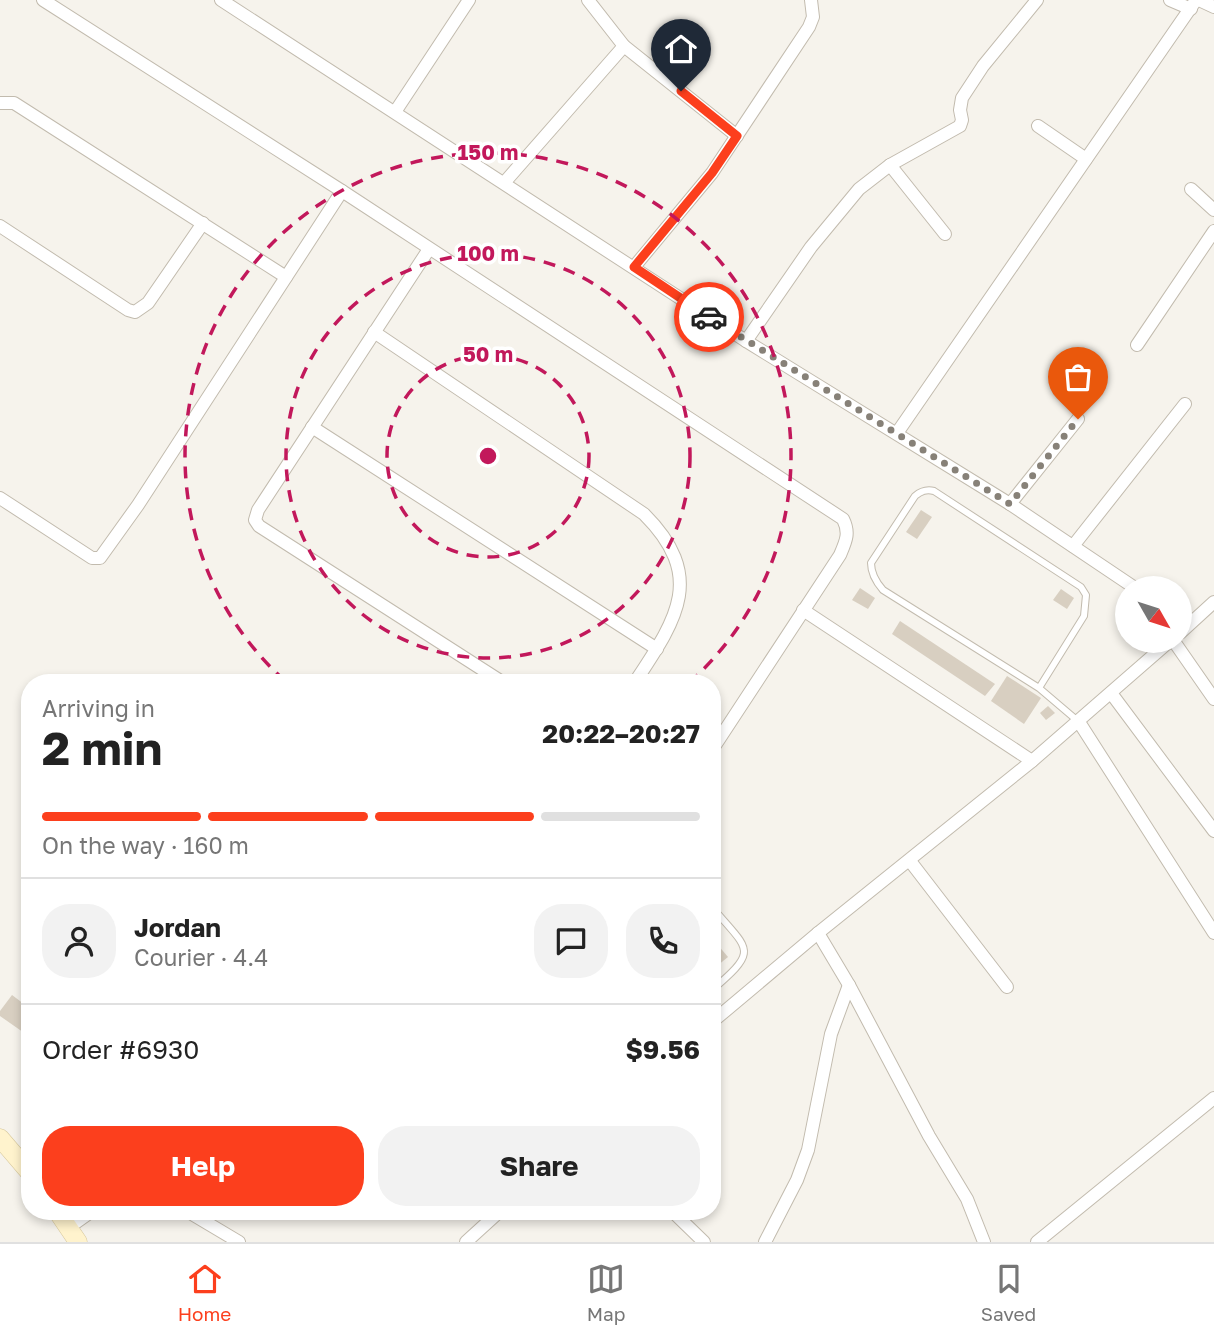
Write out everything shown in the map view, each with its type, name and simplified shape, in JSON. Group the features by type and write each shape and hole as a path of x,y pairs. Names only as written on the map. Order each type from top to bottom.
{"street":[{"path":"43,0 342,191 843,519 848,528 844,546 721,736"},
{"path":"221,0 746,341 1010,504 1117,576"},
{"path":"395,112 469,0"},
{"path":"588,0 624,46 737,136"},
{"path":"634,267 712,173 737,136 809,27 813,17 811,0"},
{"path":"746,341 811,247 851,198 872,177 960,125 962,98 983,66 1037,0"},
{"path":"1170,0 1214,6"},
{"path":"897,433 1196,3"},
{"path":"504,183 624,46"},
{"path":"0,103 13,103 286,277"},
{"path":"1038,126 1086,159"},
{"path":"890,165 945,234"},
{"path":"1191,189 1214,210"},
{"path":"0,498 92,558 100,558 145,494 342,191"},
{"path":"0,226 135,312 148,303 203,223"},
{"path":"1137,345 1214,231"},
{"path":"429,249 258,510 255,520 259,526 490,674"},
{"path":"374,332 644,514 659,528 671,547 678,568 680,592 676,614 640,674"},
{"path":"1073,546 1185,404"},
{"path":"1010,504 1078,419"},
{"path":"312,427 657,649"},
{"path":"1192,619 1213,605"},
{"path":"803,610 1032,761"},
{"path":"721,1014 1032,761 1157,653"},
{"path":"1181,653 1214,699"},
{"path":"1111,693 1214,831"},
{"path":"1079,722 1214,933"},
{"path":"910,861 1007,987"},
{"path":"818,933 849,985 929,1136 968,1199 984,1242"},
{"path":"765,1242 797,1180 808,1150 831,1034 849,985"},
{"path":"1037,1242 1214,1097"},
{"path":"0,1139 21,1163"},
{"path":"63,1220 73,1235 85,1220"},
{"path":"202,1220 239,1242"},
{"path":"469,1241 491,1220"},
{"path":"681,1220 704,1242"}],"lane":[{"path":"1039,688 1084,616 1086,596 1081,587 934,491 928,489 920,492 871,563 871,572 877,583 883,590 1039,688 1079,722"},
{"path":"721,917 743,943 745,957 739,967 721,982"}],"building":[{"path":"921,510 932,517 917,539 906,532"},
{"path":"860,588 875,598 868,609 852,600"},
{"path":"1061,589 1074,598 1067,609 1053,600"},
{"path":"900,621 995,684 985,696 892,634"},
{"path":"1007,676 1041,698 1024,724 991,701"},
{"path":"1048,706 1055,713 1046,720 1040,713"},
{"path":"721,949 728,957 721,963"},
{"path":"12,995 21,1002 21,1031 0,1016 0,1011"}],"way so far":[{"path":"709,317 1010,504 1078,419"}],"route":[{"path":"681,91 737,136 712,173 634,267 709,317"}]}
